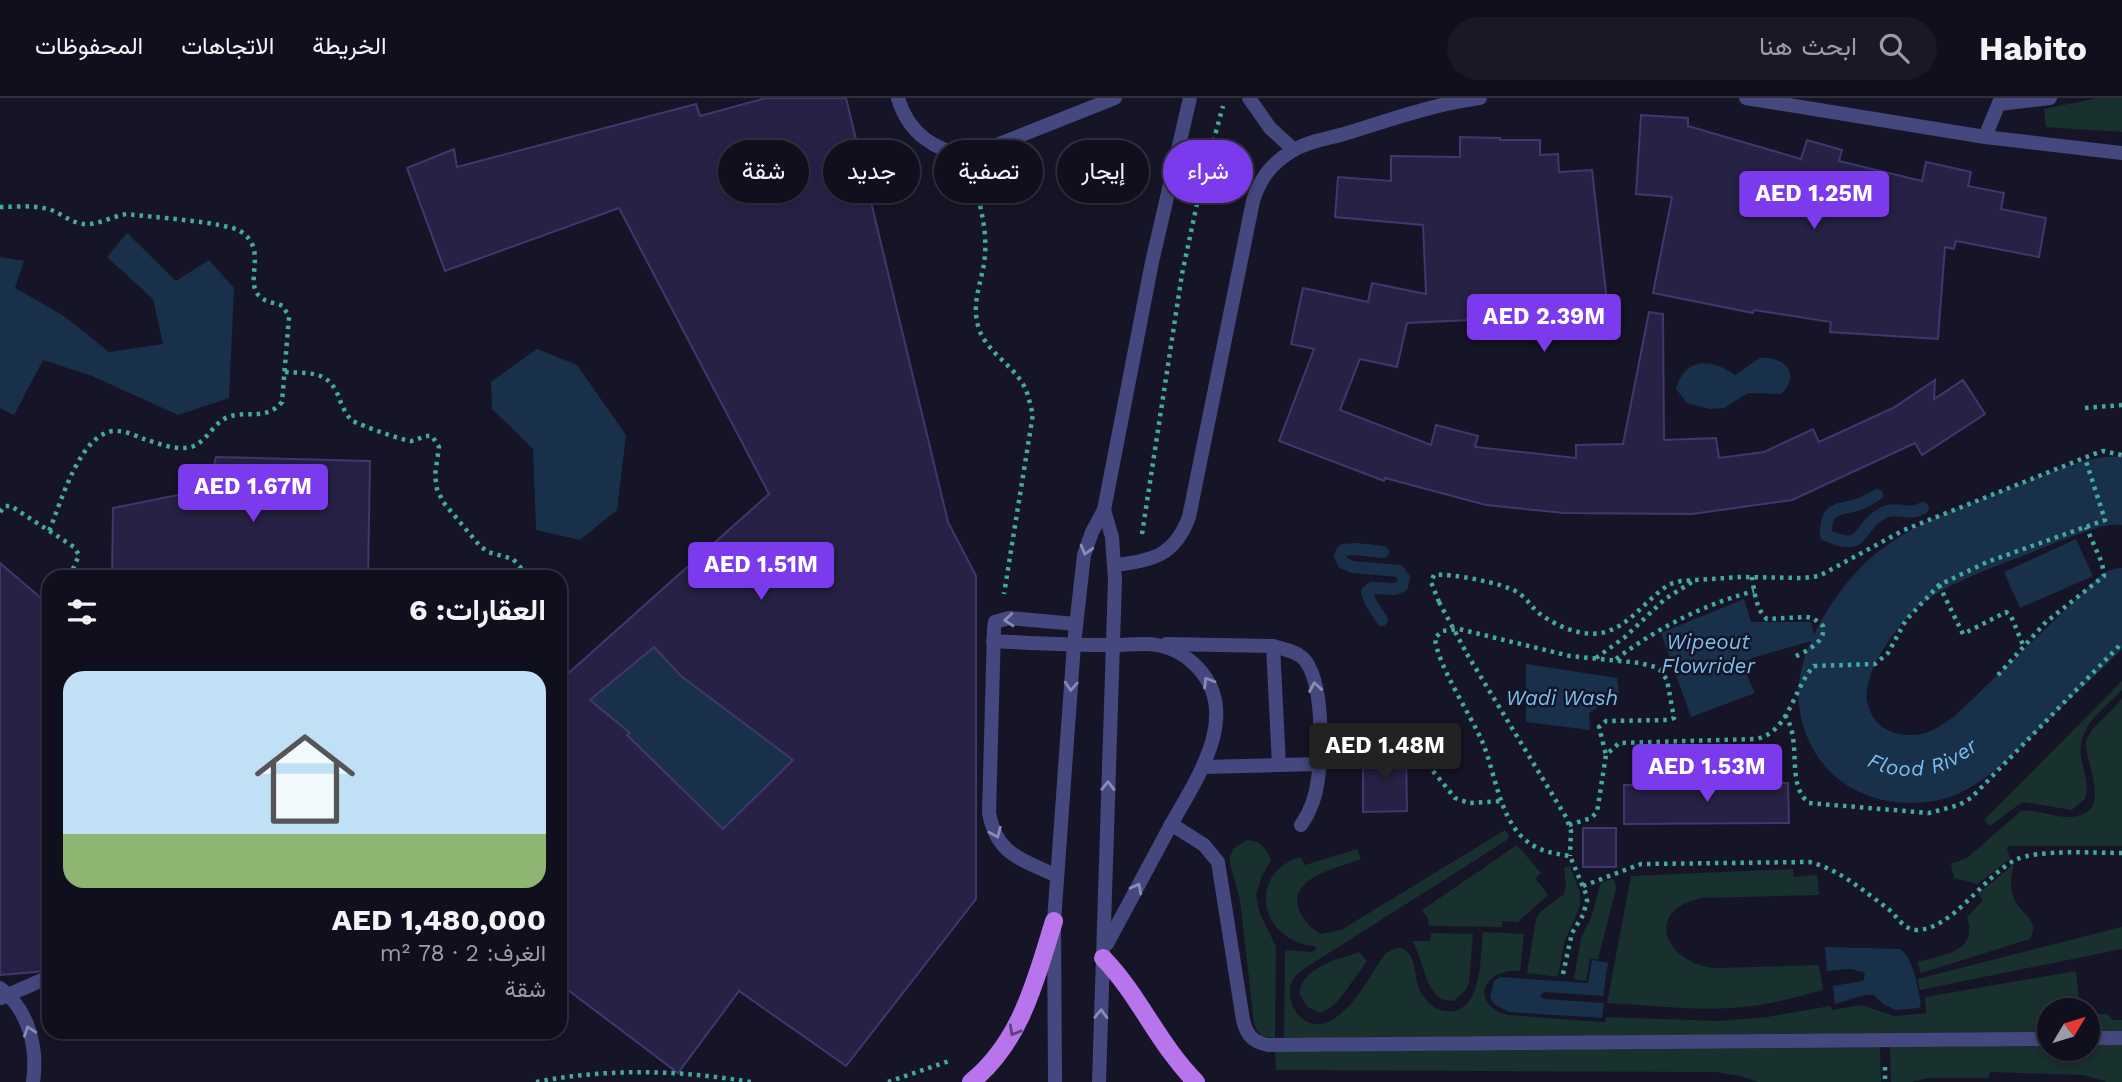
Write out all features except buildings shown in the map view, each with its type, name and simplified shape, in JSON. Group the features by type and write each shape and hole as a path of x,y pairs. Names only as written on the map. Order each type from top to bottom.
{"main road":[{"path":"974,1079 1012,1035 1025,1010 1054,921"},
{"path":"1104,953 1123,978 1164,1046 1196,1082"}],"lane":[{"path":"898,98 918,134 934,144"},
{"path":"1009,140 1115,98"},
{"path":"1055,1082 1054,921 1074,644 1084,555 1104,510 1152,262 1190,98"},
{"path":"1249,98 1270,128 1294,150"},
{"path":"1115,565 1154,558 1167,551 1184,530 1189,517 1253,201 1266,173 1304,144 1426,109 1480,98"},
{"path":"1746,98 1985,137 2122,153"},
{"path":"1985,137 2000,101 2050,98"},
{"path":"1099,1082 1115,565 1112,537 1104,510"},
{"path":"1057,876 1010,853 999,843 992,831 989,813 993,641 995,622 1000,619 1076,624"},
{"path":"993,641 1273,646 1290,650 1302,657 1316,682 1319,764 1314,798 1301,825"},
{"path":"1104,953 1203,766 1216,727 1214,693 1205,675 1191,660 1174,650 1154,644"},
{"path":"1273,646 1279,765"},
{"path":"1203,766 1319,764"},
{"path":"1171,824 1203,845 1218,862 1243,1020 1250,1038 1258,1043 2037,1039"},
{"path":"33,1082 36,1065 29,1030 3,994 42,980"},
{"path":"2100,1038 2122,1038"}],"path":[{"path":"1138,562 1182,274 1200,190 1225,98"},
{"path":"979,203 985,228 985,257 975,308 979,330 991,351 1008,366 1025,388 1033,414 1000,619"},
{"path":"0,207 44,208 80,224 92,224 112,216 127,214 232,227 249,238 256,257 253,280 256,292 264,300 284,306 289,317 282,402 277,408 261,415 228,417 219,422 202,441 191,447 178,448 118,431 103,434 91,442 82,454 49,531"},
{"path":"285,372 328,378 352,421 398,439 410,441 432,436 439,447 435,475 443,502 480,546 488,552 513,559 523,570"},
{"path":"2085,408 2122,405"},
{"path":"1563,974 1572,933 1586,909 1586,894 1570,856 1569,825 1467,654 1439,602 1431,582 1434,575 1443,574 1481,581 1516,591 1541,615 1569,630 1592,635 1611,630 1670,584 1752,576 1819,576 1904,530 2103,451 2121,452"},
{"path":"1606,755 1619,743 1763,737 1774,732 1798,687 1814,666 1869,665 1880,660 1888,653 1906,620 1939,585 1987,562 2105,520 2085,458"},
{"path":"0,512 5,506 11,506 78,551 78,560 73,570"},
{"path":"1998,675 2046,622 2104,576 2102,563 2086,527"},
{"path":"1752,576 1761,614 1767,618 1806,617 1820,621 1823,626 1825,634 1822,639 1794,657"},
{"path":"1596,658 1675,591 1693,582"},
{"path":"1939,585 1963,634 2006,612 2011,616 2023,645"},
{"path":"1615,660 1676,620 1712,604 1754,591"},
{"path":"1569,825 1591,818 1597,813 1606,755 1600,727 1606,720 1669,720 1675,715 1667,680 1660,670 1640,663 1546,651 1459,629 1442,631 1435,638 1438,654 1483,745 1510,821 1539,850 1570,856"},
{"path":"1785,715 1794,738 1797,785 1803,798 1809,803 1909,812 1937,811 1959,805 1971,798 2122,643"},
{"path":"1319,732 1404,738 1455,798 1469,803 1502,801"},
{"path":"1583,886 1641,864 1809,862 1828,868 1890,910 1905,927 1914,930 1938,925 2005,867 2026,856 2122,853"},
{"path":"888,1082 955,1059 974,1079"},
{"path":"536,1082 610,1073 661,1072 751,1082"}],"green space":[{"path":"2097,98 2122,98 2122,132 2046,127 2044,109"},
{"path":"2122,681 2122,690 2098,713 2082,740 2082,762 2087,785 2085,799 2072,810 2022,802 1990,826 1984,820"},
{"path":"2122,699 2122,846 2010,846 2007,848 2010,859 1977,884 1954,878 1951,864 1967,858 2021,811 2069,817 2083,814 2091,808 2095,798 2086,741 2092,730"},
{"path":"1505,830 1509,836 1507,840 1300,972 1290,987 1291,1002 1298,1015 1317,1024 1335,1018 1360,993 1385,954 1398,948 1405,950 1412,958 1418,986 1427,1001 1441,1010 1457,1010 1467,1004 1477,983 1483,932 1524,934 1520,971 1497,975 1485,988 1488,1003 1495,1010 1507,1015 1605,1022 1606,1017 1720,1021 1767,1017 1830,1006 1832,1010 1862,1005 1894,1016 1926,1013 1925,997 2076,971 2079,998 2037,998 2037,1034 1284,1040 1285,950 1312,952 1317,949 1281,932 1272,920 1266,906 1266,891 1272,877 1283,866 1300,857 1305,865 1357,849 1361,859 1317,876 1301,889 1297,899 1303,918 1321,934 1341,930"},
{"path":"1247,840 1262,846 1271,860 1256,894 1259,911 1276,947 1275,1038 1261,1035 1254,1023 1240,900 1230,864 1234,848"},
{"path":"1517,845 1541,873 1535,878 1548,895 1518,922 1502,921 1502,927 1429,926 1428,918 1422,910"},
{"path":"2014,864 2011,890 2033,927 2030,939 1921,973 1917,962 1947,954 1963,945 1968,938 1967,917 1983,900 1978,894"},
{"path":"1570,866 1580,893 1580,906 1564,943 1558,977 1527,973 1536,919 1540,912 1564,894 1564,868"},
{"path":"1793,869 1794,877 1817,875 1819,895 1702,898 1684,904 1672,913 1667,924 1667,936 1683,957 1715,968 1819,965 1823,990 1763,1004 1726,1008 1607,1003 1631,876"},
{"path":"1612,879 1616,889 1598,959 1590,959 1586,981 1574,979 1581,938 1591,918 1601,882"},
{"path":"2122,927 2122,949 1920,990 1917,979"},
{"path":"1431,933 1473,934 1469,982 1466,990 1454,1001 1444,1000 1431,988 1412,941 1430,941"},
{"path":"1359,952 1367,961 1334,1005 1321,1013 1307,1007 1299,993 1307,976 1323,965"},
{"path":"2100,1014 2108,1014 2112,1020 2122,1020 2122,1034 2100,1034"},
{"path":"2037,1045 2037,1061 2100,1061 2100,1045 2122,1045 2122,1082 2107,1082 2084,1075 1990,1072 1989,1078 1928,1078 1911,1082 1891,1082 1890,1047"},
{"path":"1880,1046 1881,1082 1758,1082 1715,1072 1276,1070 1275,1050"}],"water":[{"path":"127,233 176,281 209,260 234,288 229,398 178,415 92,376 43,360 14,415 0,408 0,257 24,261 15,288 64,316 109,352 163,344 153,299 107,257"},
{"path":"537,349 577,365 626,435 617,510 580,540 536,530 533,449 492,409 491,382"},
{"path":"1760,358 1783,363 1790,373 1787,387 1781,394 1748,393 1724,408 1709,409 1687,403 1676,389 1680,379 1692,366 1708,364 1726,369 1735,375"},
{"path":"2076,539 2093,576 2020,608 2004,572"},
{"name":"Wipeout Flowrider","path":"1744,599 1751,622 1811,622 1815,640 1752,658 1746,662 1745,671 1755,693 1691,717 1661,633"},
{"path":"654,647 681,676 793,760 723,829 645,753 611,750 630,733 590,700"},
{"name":"Wadi Wash","path":"1526,664 1617,678 1619,693 1589,713 1590,730 1526,722"},
{"path":"1825,947 1900,949 1909,959 1914,973 1921,1003 1919,1008 1896,1010 1883,1004 1874,995 1835,1004 1833,986 1863,981 1865,975 1850,969 1827,971"},
{"path":"1592,960 1608,963 1603,996 1544,992 1540,996 1544,999 1604,1003 1602,1018 1509,1012 1494,1004 1490,997 1494,981 1500,977 1588,983"}],"waterway":[{"name":"Flood River","path":"2122,491 2084,496 2054,507 1957,545 1901,577 1864,616 1844,651 1833,687 1837,720 1854,748 1880,764 1912,769 1943,763 1977,742 2122,602"},
{"path":"1877,495 1860,504 1833,512 1828,519 1826,535 1839,540 1855,540 1869,524 1885,512 1913,512 1923,508"},
{"path":"1382,620 1367,592 1372,588 1395,589 1402,586 1404,578 1399,571 1353,567 1343,563 1340,556 1343,550 1383,552"}]}
